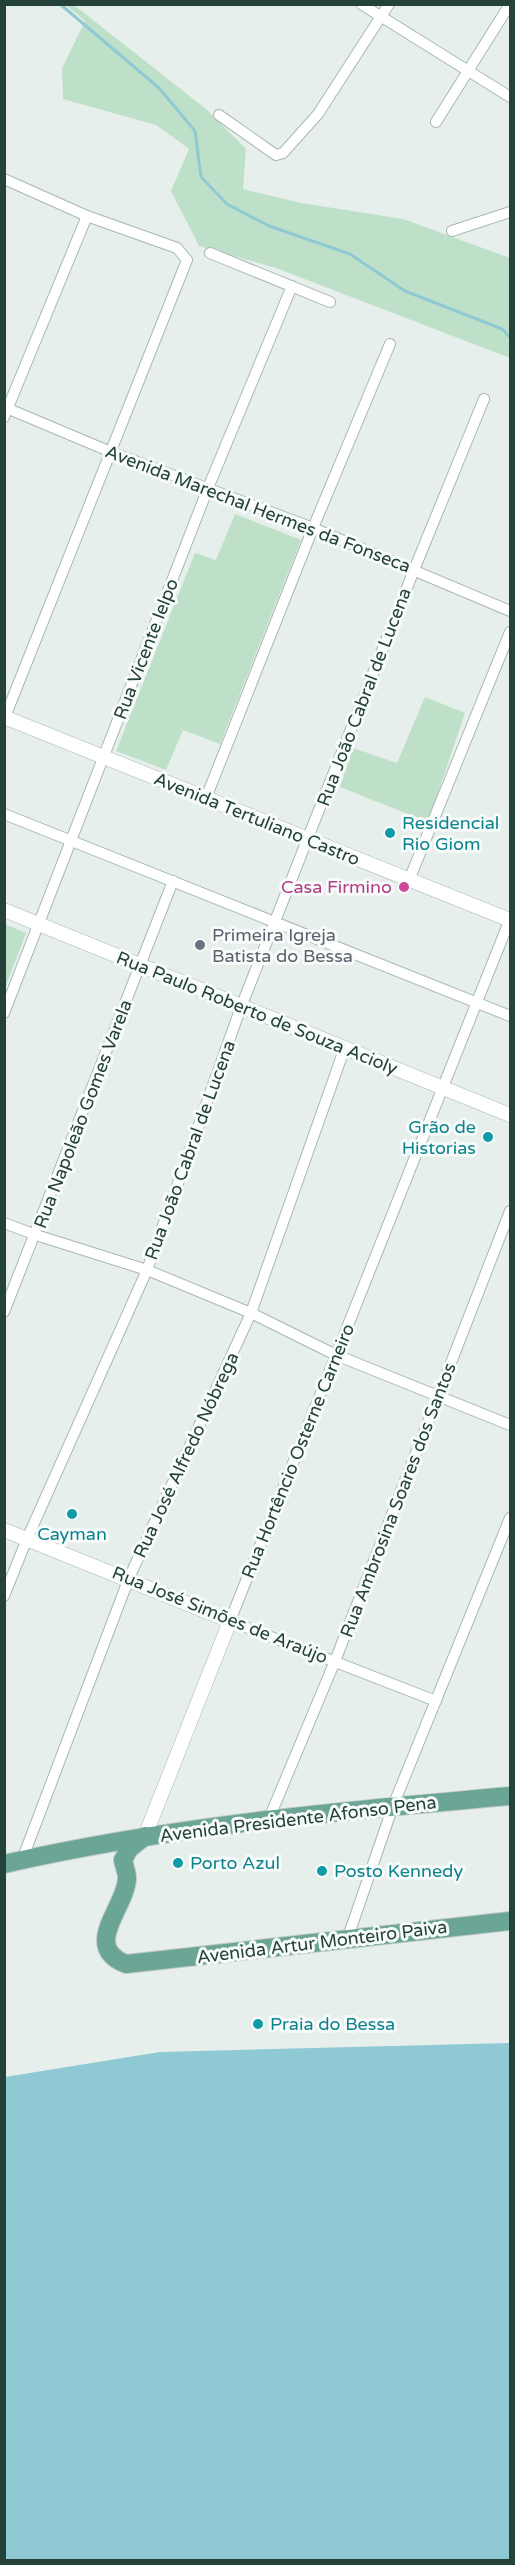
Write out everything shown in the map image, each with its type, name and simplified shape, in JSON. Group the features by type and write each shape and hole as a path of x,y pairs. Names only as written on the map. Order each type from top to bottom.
{"main road":[{"name":"Avenida Presidente Afonso Pena","path":"13,1862 145,1836 393,1806 510,1796"},
{"name":"Rua Hortêncio Osterne Carneiro","path":"123,1860 129,1849 145,1836"},
{"name":"Avenida Presidente Afonso Pena","path":"86,1848 123,1860"},
{"name":"Avenida Artur Monteiro Paiva","path":"123,1860 127,1879 125,1890 105,1938 111,1955 118,1960 134,1964 510,1921"}],"street":[{"path":"361,4 510,97"},
{"path":"219,115 276,155 283,153 318,114 389,4"},
{"path":"436,122 510,4"},
{"path":"4,179 87,216 177,248 187,260 5,717"},
{"path":"452,231 510,212"},
{"path":"6,411 87,216"},
{"path":"210,253 330,302"},
{"name":"Rua Vicente Ielpo","path":"4,1013 208,488 292,286"},
{"path":"206,798 313,528 390,344"},
{"name":"Rua João Cabral de Lucena","path":"4,1596 27,1539 147,1270 241,1007 484,399"},
{"name":"Avenida Marechal Hermes da Fonseca","path":"6,411 313,528 510,611"},
{"path":"410,880 510,632"},
{"name":"Avenida Tertuliano Castro","path":"5,717 510,920"},
{"path":"4,814 510,1016"},
{"name":"Rua Napoleão Gomes Varela","path":"4,1312 173,881"},
{"name":"Rua Paulo Roberto de Souza Acioly","path":"4,910 345,1047 441,1089 510,1115"},
{"name":"Rua Hortêncio Osterne Carneiro","path":"145,1836 510,920"},
{"name":"Rua José Alfredo Nóbrega","path":"13,1862 129,1578 251,1313 345,1047"},
{"name":"Rua Ambrosina Soares dos Santos","path":"268,1821 335,1661 510,1211"},
{"path":"4,1223 147,1270 251,1313 336,1355 510,1425"},
{"path":"347,1940 393,1806 510,1518"},
{"name":"Rua José Simões de Araújo","path":"4,1530 436,1701"}],"green space":[{"path":"66,5 74,5 206,109 246,149 243,189 301,203 403,219 510,258 510,358 276,268 199,246 171,191 189,149 156,125 63,99 62,68 85,21"},
{"path":"235,514 301,540 220,744 183,730 166,770 116,751 195,553 216,560"},
{"path":"425,697 465,713 428,822 340,787 353,748 397,763"},
{"path":"5,924 26,933 5,988"}],"water":[{"path":"510,2043 510,2560 5,2560 5,2077 160,2052"}],"waterway":[{"path":"60,4 159,88 195,131 201,177 227,204 269,226 350,254 405,291 502,329 510,337"}],"place":[{"name":"Residencial Rio Giom","path":"390,833"},
{"name":"Casa Firmino","path":"404,887"},
{"name":"Primeira Igreja Batista do Bessa","path":"200,945"},
{"name":"Grão de Historias","path":"488,1137"},
{"name":"Cayman","path":"72,1514"},
{"name":"Porto Azul","path":"178,1863"},
{"name":"Posto Kennedy","path":"322,1871"},
{"name":"Praia do Bessa","path":"258,2024"}]}
